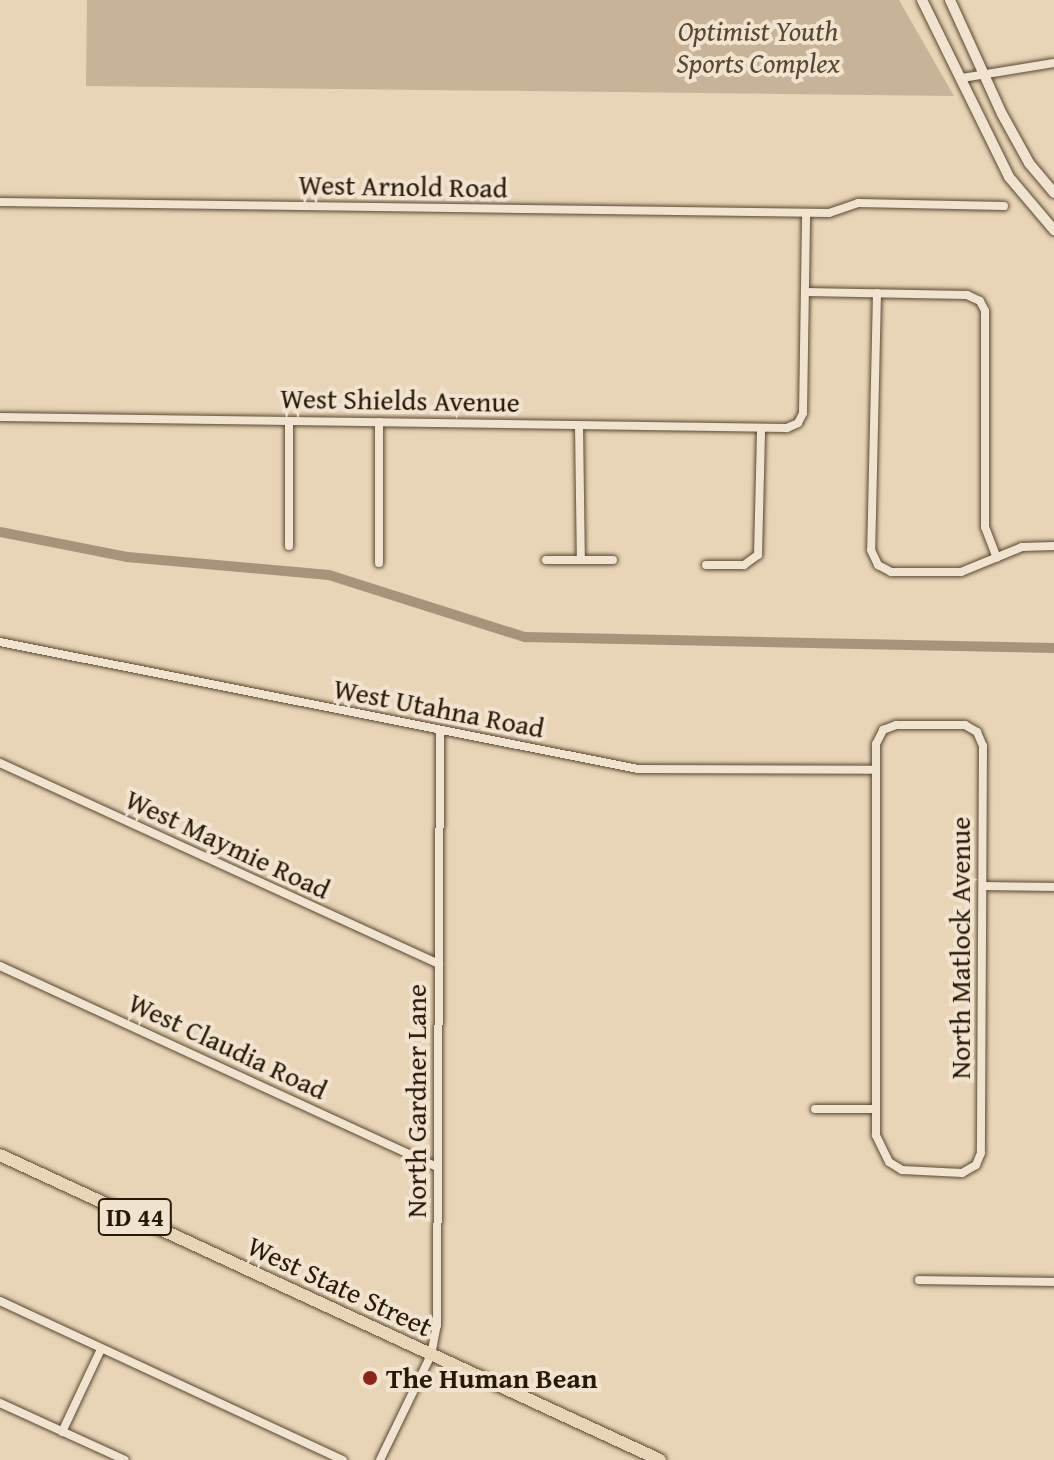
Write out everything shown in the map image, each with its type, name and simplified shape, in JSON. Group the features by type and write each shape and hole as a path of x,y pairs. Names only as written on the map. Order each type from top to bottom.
{"main road":[{"name":"West State Street","path":"0,1155 660,1460"}],"street":[{"path":"922,0 1009,177 1054,230"},
{"path":"950,0 1029,163 1054,193"},
{"path":"962,78 1054,63"},
{"name":"West Arnold Road","path":"0,202 806,213 829,213 851,203 1004,206"},
{"path":"806,213 805,292 967,295 980,301 985,311 985,527 997,558"},
{"name":"West Shields Avenue","path":"0,417 787,428 798,423 803,413 805,292"},
{"path":"877,293 871,550 878,565 891,572 948,573 976,568 1022,547 1054,546"},
{"path":"289,421 289,546"},
{"path":"379,422 379,563"},
{"path":"579,425 581,560"},
{"path":"706,565 744,565 754,560 759,550 761,428"},
{"path":"546,560 613,560"},
{"name":"West Utahna Road","path":"0,642 638,769 875,770"},
{"name":"North Matlock Avenue","path":"874,1109 879,1147 889,1162 902,1170 962,1173 976,1165 981,1153 983,746 977,732 965,725 896,725 883,730 876,744 875,770"},
{"name":"North Gardner Lane","path":"380,1460 431,1355 437,1325 440,730"},
{"name":"West Maymie Road","path":"0,763 439,964"},
{"path":"815,1109 874,1109 875,770"},
{"path":"984,886 1054,887"},
{"name":"West Claudia Road","path":"0,966 438,1167"},
{"path":"919,1280 1054,1282"},
{"path":"0,1301 343,1460"},
{"path":"62,1432 101,1349"},
{"path":"0,1403 125,1460"}],"green space":[{"name":"Optimist Youth Sports Complex","path":"87,0 899,0 954,96 86,86"}],"waterway":[{"path":"0,532 127,557 329,575 525,637 1054,648"}],"place":[{"name":"The Human Bean","path":"370,1378"}]}
